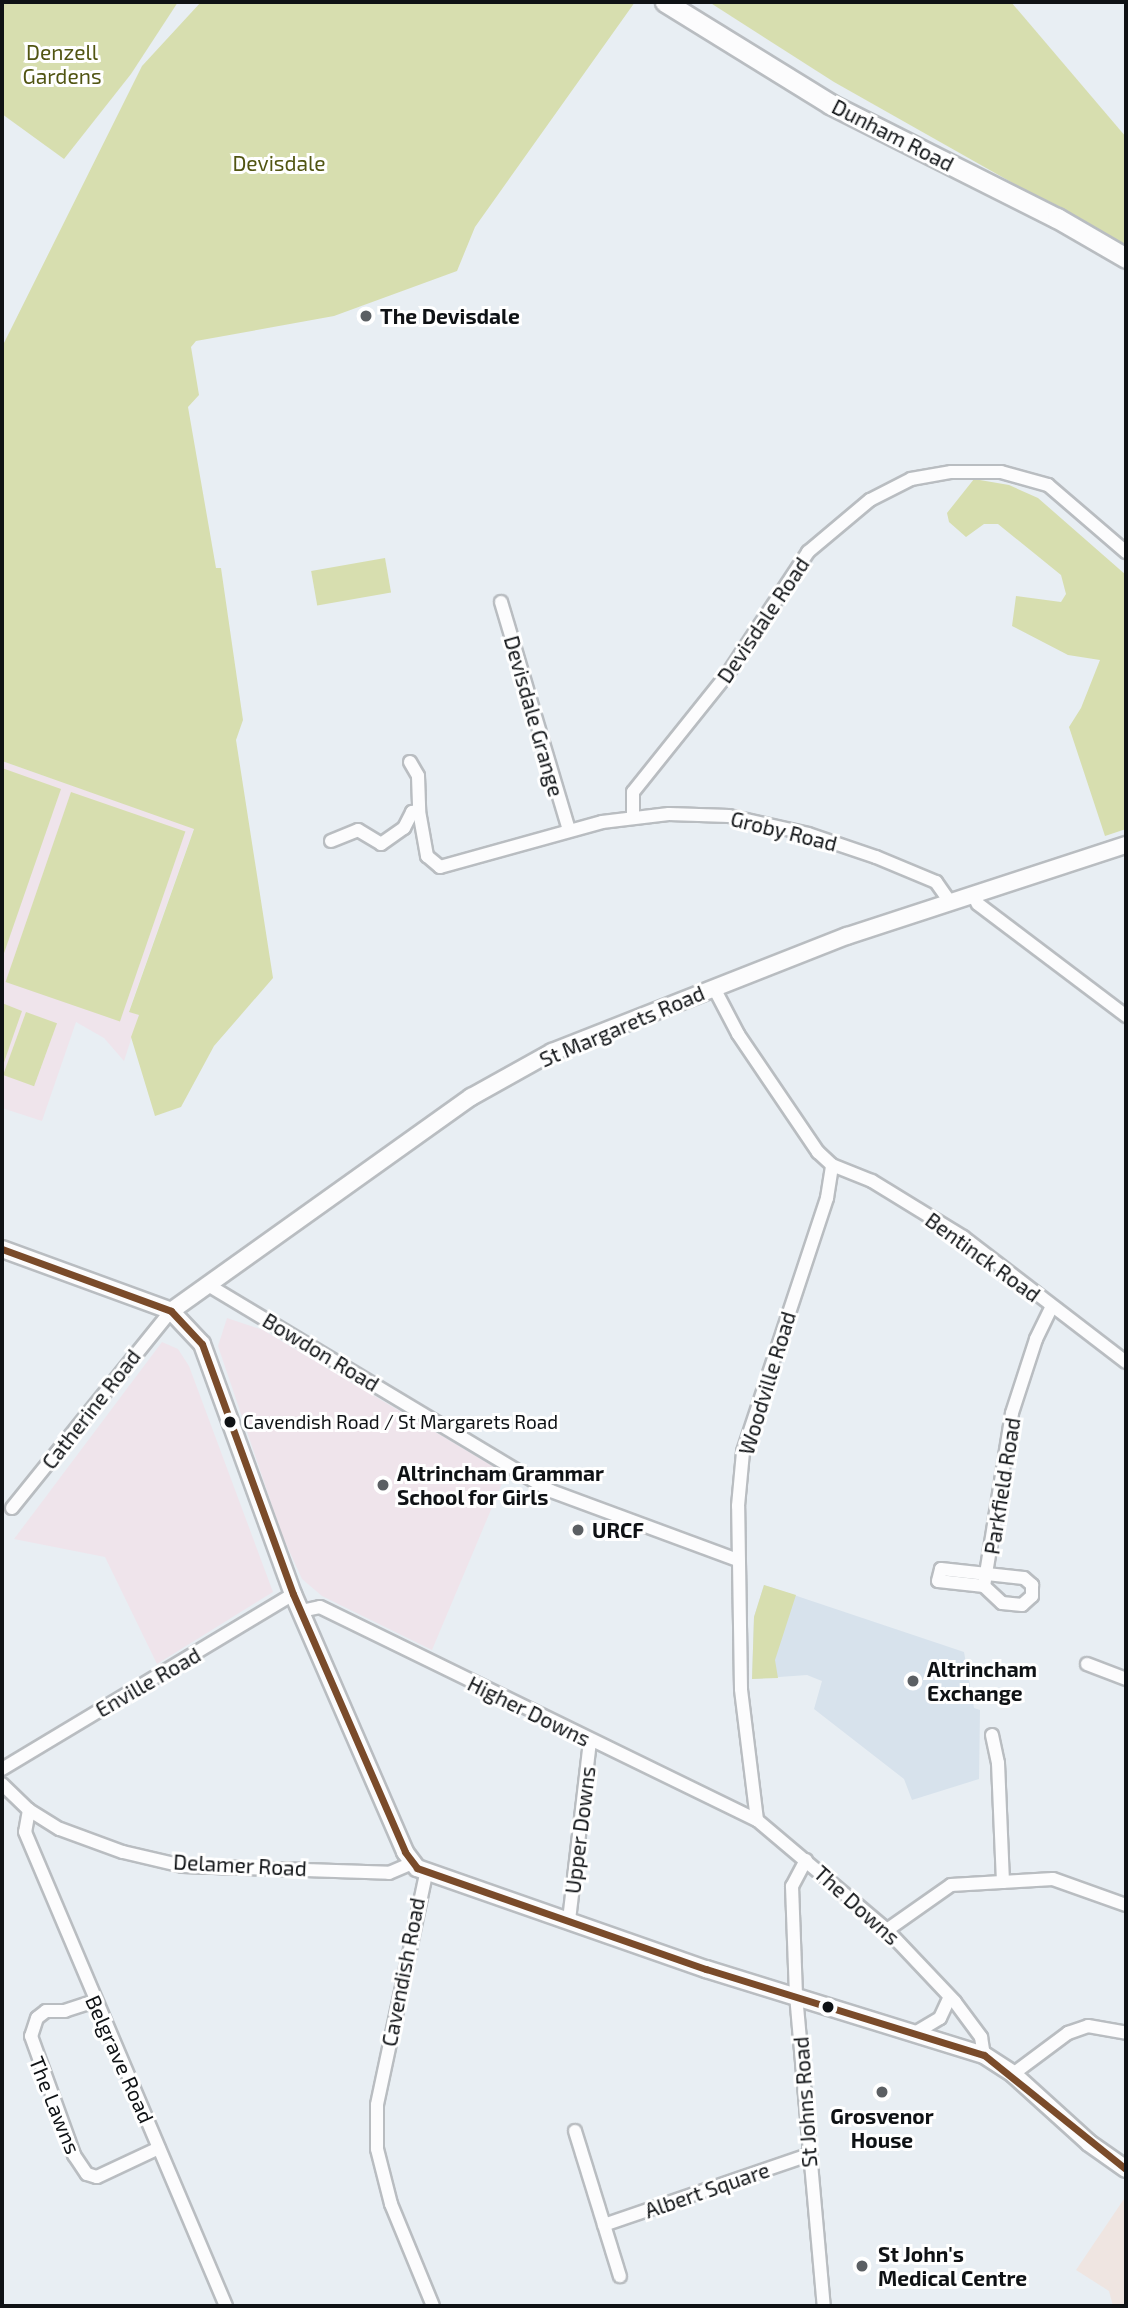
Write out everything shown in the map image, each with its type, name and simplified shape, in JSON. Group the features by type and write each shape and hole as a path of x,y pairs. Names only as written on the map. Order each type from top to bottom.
{"highway":[{"name":"Dunham Road","path":"665,2 830,104 1057,218 1126,258"}],"street":[{"name":"Devisdale Road","path":"633,817 633,792 729,672 808,552 870,500 911,479 961,471 1001,472 1048,485 1126,552"},
{"name":"Devisdale Grange","path":"501,602 569,830"},
{"path":"331,841 358,830 380,844 404,828 412,811 419,811 418,776 410,762"},
{"name":"Groby Road","path":"419,811 427,856 440,867 569,830 633,817 729,816 808,834 936,882 950,902"},
{"name":"St Margarets Road","path":"171,1311 471,1097 552,1052 714,988 950,902 1126,845"},
{"path":"973,895 978,904 1126,1016"},
{"path":"714,988 738,1034 818,1152 832,1165"},
{"name":"Bentinck Road","path":"832,1165 872,1181 963,1237 1051,1308 1126,1362"},
{"name":"Woodville Road","path":"757,1820 741,1689 738,1560 743,1452 827,1198 832,1165"},
{"path":"2,1249 171,1311"},
{"name":"Bowdon Road","path":"208,1285 551,1491 738,1560"},
{"name":"Parkfield Road","path":"984,1586 989,1572 997,1487 1012,1413 1036,1339 1051,1308"},
{"name":"Catherine Road","path":"12,1508 171,1311"},
{"name":"Cavendish Road","path":"171,1311 202,1344 300,1611 413,1863 426,1874 377,2105 377,2149 391,2204 433,2306"},
{"path":"945,1568 989,1572 1029,1581 1032,1596 1026,1604 1009,1604 996,1600 984,1586 941,1583 937,1575 945,1568"},
{"name":"Enville Road","path":"2,1769 293,1594"},
{"name":"Higher Downs","path":"300,1611 320,1607 757,1820"},
{"path":"1087,1664 1126,1679"},
{"path":"992,1735 998,1763 1003,1882"},
{"name":"Upper Downs","path":"569,1920 590,1740"},
{"name":"Delamer Road","path":"2,1784 29,1810 60,1829 123,1852 183,1866 389,1873 413,1863"},
{"name":"Belgrave Road","path":"29,1810 26,1832 95,2001 226,2306"},
{"name":"The Downs","path":"757,1820 887,1930 950,1997 981,2037 984,2056"},
{"name":"St Johns Road","path":"806,1860 792,1886 796,1995 824,2306"},
{"path":"426,1874 984,2056 1013,2074 1089,2143 1126,2169"},
{"path":"887,1930 951,1885 1054,1879 1126,1905"},
{"path":"915,2033 940,2018 950,1997"},
{"name":"The Lawns","path":"95,2001 65,2011 46,2011 37,2018 31,2036 74,2155 88,2174 97,2177 159,2148"},
{"path":"1013,2074 1068,2033 1088,2026 1126,2033"},
{"path":"575,2131 620,2276"},
{"name":"Albert Square","path":"604,2225 809,2155"}],"shaded area":[{"path":"2,761 194,828 129,1011 139,1015 124,1061 104,1038 76,1022 42,1121 2,1108"},
{"name":"Altrincham Grammar School for Girls","path":"227,1318 263,1330 506,1474 432,1650 322,1596 302,1579 282,1535 218,1346"},
{"path":"162,1342 178,1349 189,1366 273,1592 157,1664 105,1557 14,1539"},
{"path":"764,1585 964,1652 974,1708 980,1710 979,1779 912,1800 904,1779 814,1709 822,1681 807,1675 752,1679 754,1617"},
{"path":"1126,2196 1126,2306 1113,2306 1109,2291 1076,2270"}],"green space":[{"name":"Denzell Gardens","path":"2,2 178,2 131,74 64,159 2,114"},
{"name":"Devisdale","path":"201,2 635,2 475,227 457,271 334,316 196,341 191,347 199,395 188,407 216,568 221,568 243,720 236,740 273,978 214,1046 181,1107 155,1116 131,1037 139,1015 129,1012 194,829 2,761 2,347 142,66"},
{"path":"709,2 1011,2 1126,137 1126,247 834,82"},
{"path":"974,479 1009,485 1038,498 1126,575 1126,829 1105,836 1069,727 1081,708 1100,660 1068,655 1012,626 1016,596 1061,602 1066,594 1061,575 998,524 984,524 966,537 949,522 947,513"},
{"path":"385,558 391,592 317,605 311,571"},
{"path":"2,768 61,789 2,959"},
{"path":"71,792 185,831 120,1021 6,982"},
{"path":"2,1003 22,1011 2,1068"},
{"path":"26,1012 57,1023 34,1086 3,1075"},
{"path":"764,1585 796,1595 775,1660 778,1678 752,1679 754,1617"}],"transit line":[{"path":"2,1249 171,1311 202,1344 293,1594 405,1852 417,1868 706,1969 984,2055 1126,2169"}],"place":[{"name":"The Devisdale","path":"366,316"},
{"name":"Cavendish Road / St Margarets Road","path":"230,1422"},
{"name":"Altrincham Grammar School for Girls","path":"383,1485"},
{"name":"URCF","path":"578,1530"},
{"name":"Altrincham Exchange","path":"913,1681"},
{"name":"Grosvenor House","path":"882,2092"},
{"name":"St John's Medical Centre","path":"862,2266"}]}
